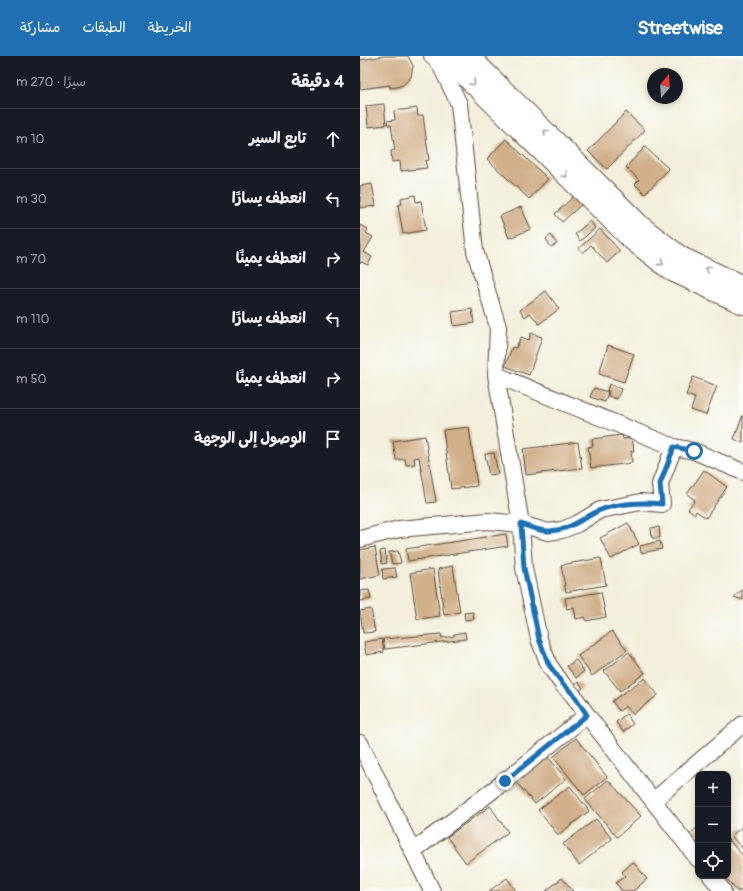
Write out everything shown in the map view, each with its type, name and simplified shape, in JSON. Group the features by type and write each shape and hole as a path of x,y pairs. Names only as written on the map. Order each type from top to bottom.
{"street":[{"path":"432,56 440,64 459,104 475,251 498,327 496,375 521,524 524,568 539,639 549,665 563,684 574,695 587,715 695,855"},
{"path":"445,56 631,240 672,272 743,304"},
{"path":"469,56 642,227 681,257 743,286"},
{"path":"496,375 674,447 694,451 743,472"},
{"path":"360,540 399,529 488,521 521,524 548,532 562,530 577,524 600,510 641,502 662,504 660,484 674,447"},
{"path":"412,851 505,781 587,715"},
{"path":"653,801 743,724"},
{"path":"360,743 432,891"},
{"path":"713,879 723,891"}],"building":[{"path":"384,56 408,56 413,66 411,77 403,85 397,87 390,88 390,85 360,89 360,60"},
{"path":"384,104 386,125 368,127 366,106"},
{"path":"417,108 418,116 423,115 429,160 425,161 427,168 401,171 400,161 392,162 391,151 395,150 391,125 388,125 387,121 395,120 394,111"},
{"path":"626,112 645,130 607,169 588,151"},
{"path":"506,139 548,179 529,199 487,159"},
{"path":"645,147 669,169 645,194 635,184 639,180 626,167"},
{"path":"372,184 376,206 360,208 360,186"},
{"path":"415,195 416,202 421,201 426,230 403,234 398,205 402,204 401,198"},
{"path":"575,195 582,204 562,222 555,214"},
{"path":"521,207 531,229 509,238 500,216"},
{"path":"590,221 595,228 580,241 575,234"},
{"path":"360,225 368,229 366,233 373,237 364,252 372,257 368,265 361,262 360,264"},
{"path":"600,229 620,251 607,263 591,245 583,253 579,248"},
{"path":"551,235 557,244 551,247 546,239"},
{"path":"546,291 559,309 539,324 530,313 525,317 520,310"},
{"path":"472,309 474,323 454,326 452,312"},
{"path":"531,333 542,337 529,375 505,366 512,347 516,348 521,337 529,340"},
{"path":"608,345 634,354 624,382 599,374"},
{"path":"693,377 717,386 706,415 691,410 695,398 686,395"},
{"path":"609,384 621,389 617,399 608,396 609,391 607,391"},
{"path":"594,388 608,392 605,402 590,397"},
{"path":"743,415 743,443 734,439"},
{"path":"469,427 477,486 451,489 443,430"},
{"path":"622,435 623,439 632,438 634,451 631,451 632,463 591,468 588,447 593,446 592,439"},
{"path":"425,436 436,502 427,503 419,457 414,458 415,464 406,465 405,459 396,460 393,441"},
{"path":"578,442 582,468 526,475 523,449"},
{"path":"494,453 498,474 489,475 485,454"},
{"path":"704,470 727,487 706,518 696,511 695,514 688,509 695,500 687,494"},
{"path":"628,523 639,544 611,559 600,538"},
{"path":"659,527 660,538 652,538 651,528"},
{"path":"506,534 508,546 408,561 406,549"},
{"path":"660,541 662,549 641,553 640,546"},
{"path":"375,547 380,575 360,579 360,550"},
{"path":"385,550 387,563 382,564 380,551"},
{"path":"398,551 401,563 392,564 389,552"},
{"path":"601,558 606,585 566,592 561,565"},
{"path":"453,566 460,612 444,615 438,569"},
{"path":"395,568 397,577 383,579 382,569"},
{"path":"433,569 440,616 417,619 410,573"},
{"path":"743,589 743,600 734,597"},
{"path":"369,590 371,599 360,601 360,591"},
{"path":"601,592 606,617 586,621 585,617 576,619 574,607 567,609 565,598"},
{"path":"371,609 375,632 363,633 360,611"},
{"path":"473,612 474,619 465,620 464,613"},
{"path":"612,631 627,650 592,676 578,656"},
{"path":"465,632 466,639 385,649 383,639 441,634 442,638"},
{"path":"382,639 384,652 366,655 364,642"},
{"path":"629,652 645,673 620,691 604,671"},
{"path":"576,660 584,671 576,678 567,666"},
{"path":"645,678 658,695 633,714 626,706 619,711 612,701"},
{"path":"578,682 583,688 579,691 574,685"},
{"path":"626,714 633,724 623,732 616,722"},
{"path":"576,738 607,777 584,795 553,757"},
{"path":"547,756 566,779 535,804 516,782"},
{"path":"608,780 641,816 617,837 585,799"},
{"path":"570,786 589,811 558,835 538,810"},
{"path":"490,806 508,832 466,863 447,837"},
{"path":"596,819 612,839 579,865 563,844"},
{"path":"743,826 743,849 731,836"},
{"path":"695,830 695,842 689,835"},
{"path":"731,842 743,856 743,891 737,891 727,879 731,879"},
{"path":"633,862 647,879 633,891 622,891 616,883 625,876 622,872"},
{"path":"507,878 516,891 489,891"},
{"path":"562,878 573,891 546,891"}],"route":[{"path":"505,781 587,715 574,695 563,684 549,665 539,639 524,568 521,524 548,532 562,530 577,524 600,510 641,502 662,504 660,484 674,447 694,451"}]}
